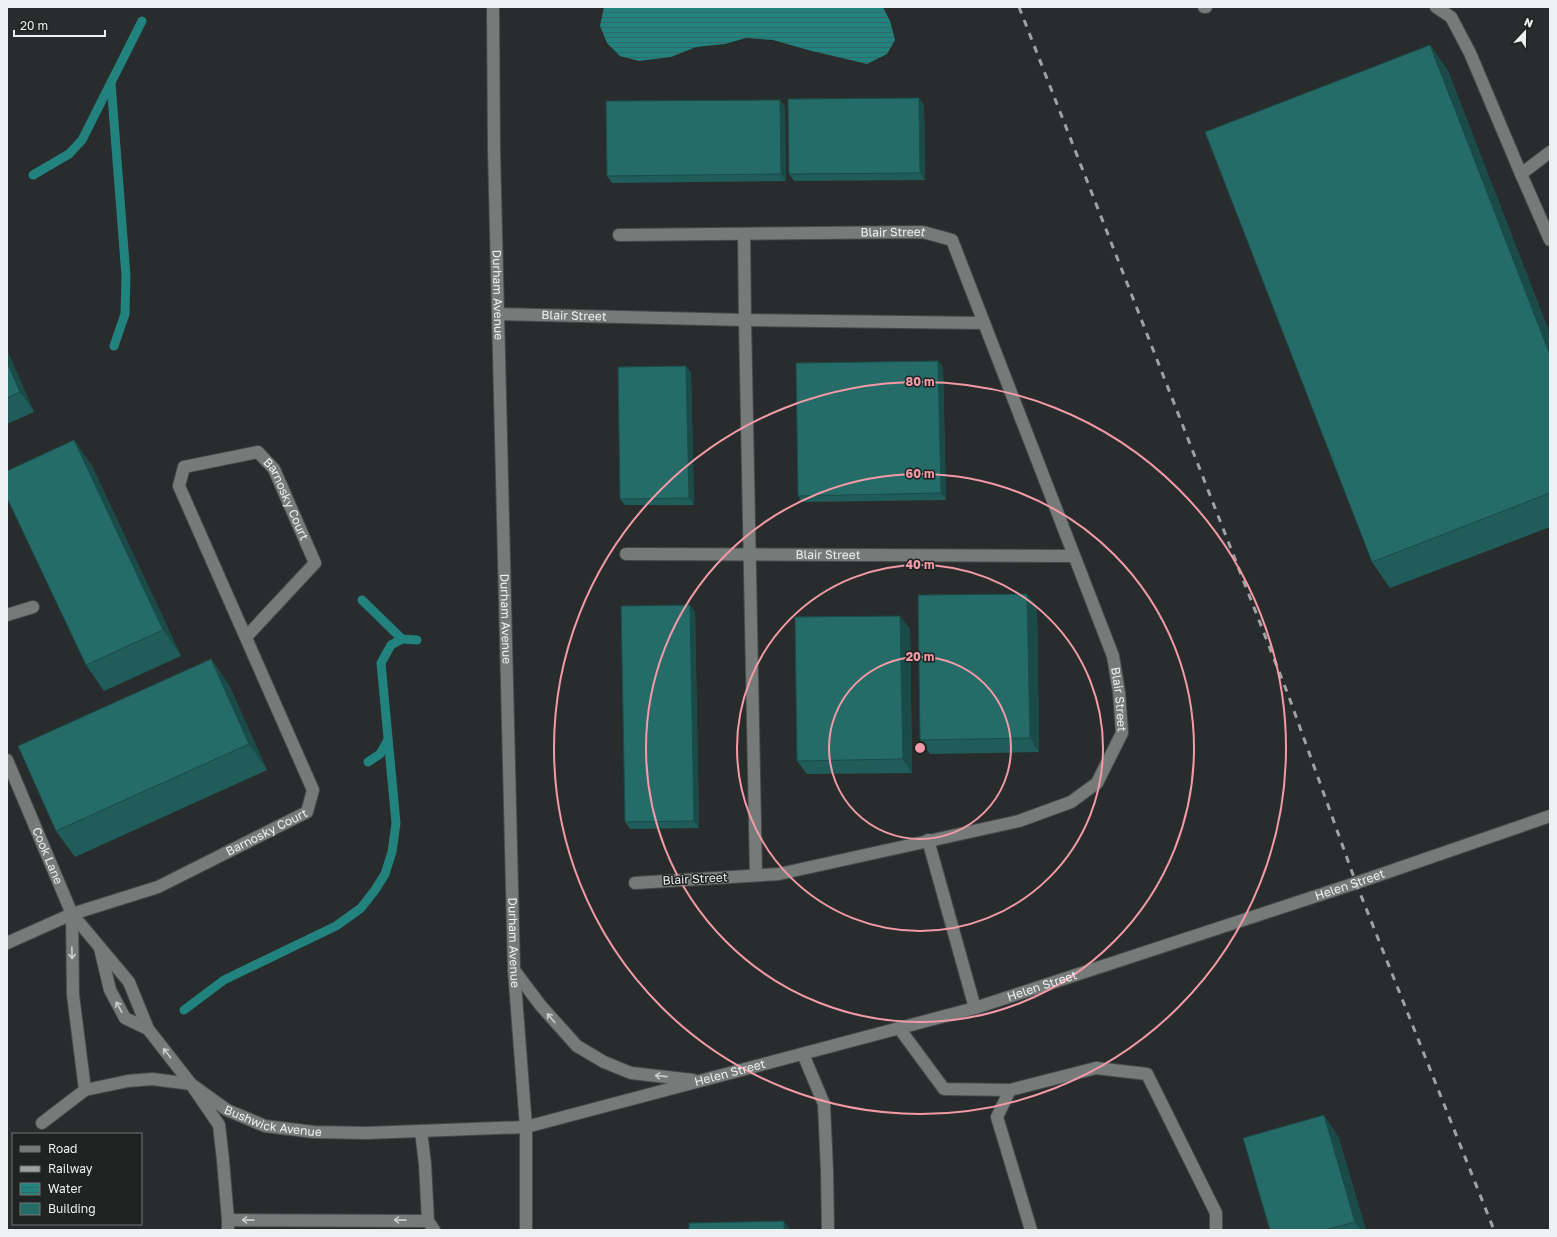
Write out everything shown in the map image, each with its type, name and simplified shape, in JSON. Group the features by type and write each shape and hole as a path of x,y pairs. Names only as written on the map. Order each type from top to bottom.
{"street":[{"name":"Durham Avenue","path":"493,7 494,150 514,970 526,1127 526,1230"},
{"path":"1436,7 1451,17 1470,53 1550,240"},
{"path":"1522,174 1550,152"},
{"name":"Blair Street","path":"619,235 923,232 952,240 1113,656 1119,692 1122,732 1097,783 1071,802 1019,821 779,874 634,883"},
{"path":"744,234 756,875"},
{"name":"Blair Street","path":"498,314 745,320 984,323"},
{"name":"Barnosky Court","path":"7,942 72,914 158,887 306,812 313,790 179,486 184,467 258,452 274,469 315,563 246,637"},
{"name":"Blair Street","path":"626,554 1074,556"},
{"path":"7,615 33,607"},
{"name":"Cook Lane","path":"7,760 72,914 129,982 148,1029 191,1084"},
{"name":"Helen Street","path":"526,1127 975,1008 1356,883 1550,816"},
{"path":"928,840 975,1008"},
{"path":"72,914 73,995 85,1090"},
{"name":"Cook Lane","path":"99,946 110,990 125,1018 148,1029"},
{"path":"514,970 541,1006 576,1046 604,1062 631,1073 700,1080"},
{"path":"899,1028 944,1089 1010,1090 1096,1068 1148,1074 1216,1213 1216,1230"},
{"path":"803,1054 824,1104 828,1230"},
{"name":"Bushwick Avenue","path":"42,1123 85,1090 128,1081 152,1079 191,1084 227,1110 265,1126 314,1132 421,1131 526,1127"},
{"path":"191,1084 219,1125 228,1225 359,1220 431,1225 421,1131"},
{"path":"1010,1090 997,1117 1032,1230"},
{"path":"344,1230 359,1220"}],"water":[{"path":"604,7 883,7 890,21 895,40 887,54 867,64 773,40 746,38 725,44 696,47 671,57 639,61 620,56 607,43 600,26"}],"building":[{"path":"1430,45 1550,355 1550,493 1372,562 1205,132"},
{"path":"919,98 920,173 789,174 788,99"},
{"path":"780,100 781,174 607,176 606,101"},
{"path":"938,361 941,493 798,496 796,363"},
{"path":"7,362 20,392 7,398"},
{"path":"686,366 689,498 620,499 618,367"},
{"path":"74,440 163,630 86,665 7,498 7,471"},
{"path":"1027,594 1030,738 920,740 918,595"},
{"path":"690,605 694,821 625,822 621,606"},
{"path":"900,616 903,759 797,761 795,617"},
{"path":"211,659 249,744 56,831 18,746"},
{"path":"1324,1115 1355,1222 1325,1230 1270,1230 1243,1138"},
{"path":"784,1221 784,1230 689,1230 689,1223"}],"waterway":[{"path":"33,175 69,154 82,140 142,21"},
{"path":"111,83 126,276 125,314 114,346"},
{"path":"362,600 402,639 417,640"},
{"path":"184,1010 224,980 336,926 361,908 385,874 392,852 396,823 381,663 391,645 402,639"},
{"path":"368,762 380,754 388,740"}],"railway":[{"path":"1019,7 1289,697 1356,883 1494,1230"}]}
